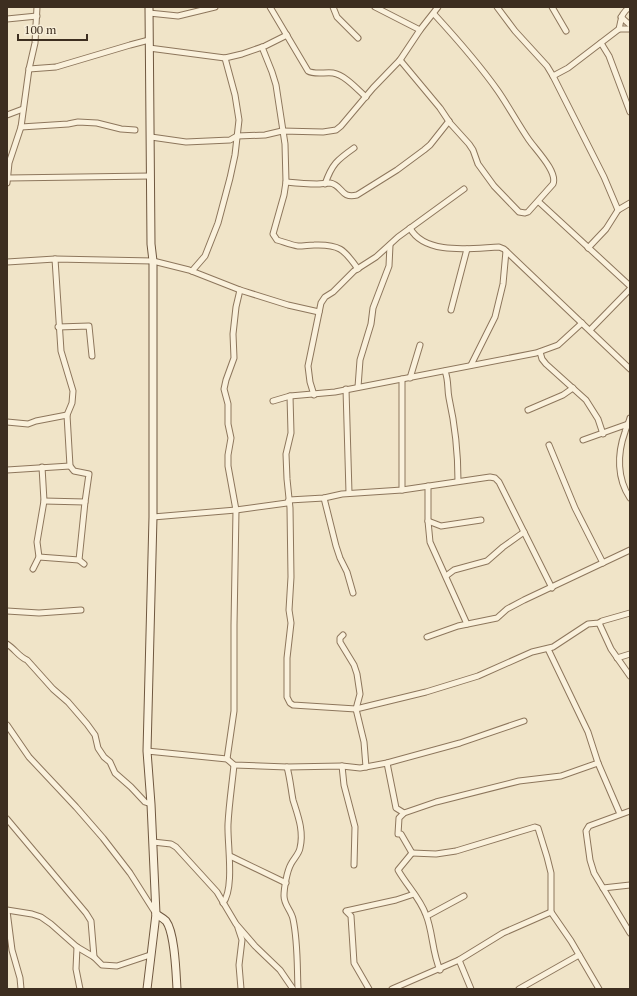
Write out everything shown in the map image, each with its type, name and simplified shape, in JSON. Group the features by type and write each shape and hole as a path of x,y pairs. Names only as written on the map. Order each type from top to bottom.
{"street":[{"path":"37,7 35,43 29,68 21,127 9,163 8,181 150,176"},
{"path":"147,989 156,914 147,751 153,517 153,261 151,244 149,10 178,16 215,7"},
{"path":"270,7 302,58 308,71 312,73 334,73 346,80 366,97"},
{"path":"333,7 337,16 358,38"},
{"path":"376,7 420,30"},
{"path":"151,137 186,142 230,140 237,136 265,135 282,131 323,132 336,130 400,60 420,30 438,7"},
{"path":"497,7 547,66 553,76 604,176 618,210"},
{"path":"552,7 566,31"},
{"path":"619,29 621,17 624,11 630,7"},
{"path":"400,60 474,150 478,164 494,186 519,212 528,212 538,202 554,181 552,173 498,90 457,39 434,14"},
{"path":"7,19 37,16"},
{"path":"621,17 630,25"},
{"path":"553,76 568,68 619,29 630,29"},
{"path":"29,68 56,67 130,44 149,44 225,58 262,47 287,36"},
{"path":"601,44 609,56 630,112"},
{"path":"262,47 276,85 282,131 286,144 286,182 284,195 273,234 274,237 277,240 297,246 333,246 343,250 358,269"},
{"path":"192,271 205,256 218,223 235,155 239,120 235,95 225,58"},
{"path":"7,115 23,109"},
{"path":"286,182 331,183 345,195 350,197 357,195 397,170 424,150 430,145 449,121"},
{"path":"21,127 90,122 121,129 135,130"},
{"path":"325,184 333,164 340,157 354,148"},
{"path":"314,395 310,382 308,366 321,302 358,269 376,257 410,228 464,189"},
{"path":"538,202 630,288 590,330"},
{"path":"588,248 606,229 618,210 630,203"},
{"path":"410,228 418,239 432,245 451,249 500,248 506,251 630,369"},
{"path":"358,387 360,360 371,324 374,308 389,266 390,245"},
{"path":"451,310 467,249"},
{"path":"471,365 495,317 503,284 506,251"},
{"path":"55,259 58,326 61,350 73,391 72,403 67,415 70,466 74,471 89,474 79,560"},
{"path":"7,262 55,259 153,261 192,271 240,290 288,305 319,312"},
{"path":"150,424 153,261"},
{"path":"227,759 234,711 236,510 228,466 231,438 228,424 228,404 224,389 234,358 233,334 236,306 240,290"},
{"path":"273,401 290,396 314,395 410,378 540,352 558,345 582,323"},
{"path":"58,326 88,326 92,356"},
{"path":"410,378 420,345"},
{"path":"540,352 542,359 546,364 586,400 598,419 603,434"},
{"path":"445,371 449,381 448,396 452,408 458,453 458,481"},
{"path":"402,379 402,490"},
{"path":"528,410 564,395 573,388"},
{"path":"346,389 349,493"},
{"path":"290,396 291,433 286,454 291,577 289,610 291,623 287,658 288,700 290,703 296,706 356,709 426,692 478,676 532,652 553,647 588,624 599,623 630,613"},
{"path":"7,422 28,424 67,415"},
{"path":"630,418 623,439 620,457 621,481 630,498"},
{"path":"583,440 628,424"},
{"path":"623,439 630,439"},
{"path":"549,446 575,508 603,563"},
{"path":"7,470 70,466"},
{"path":"34,569 39,557 37,542 44,501 42,467"},
{"path":"153,517 236,510 287,503 289,500 324,498 349,493 402,490 458,481 490,477 496,478 552,588"},
{"path":"428,486 428,521 430,542 467,624"},
{"path":"324,498 336,546 347,572 353,593"},
{"path":"44,501 85,502"},
{"path":"428,521 441,526 481,520"},
{"path":"446,576 454,570 487,561 524,532"},
{"path":"427,637 467,624 497,618 507,609 630,550"},
{"path":"39,557 79,560 84,564"},
{"path":"7,611 39,613 81,610"},
{"path":"599,623 616,658 630,676"},
{"path":"343,634 340,638 340,642 354,664 357,674 360,694 356,709 364,742 366,767"},
{"path":"7,644 14,647 22,658 27,660 53,689 68,702 96,735 98,748 104,757 110,762 116,773 131,786 144,802 151,804"},
{"path":"548,649 588,732 598,764 620,814"},
{"path":"616,658 630,654"},
{"path":"147,751 227,759 234,765 287,767 342,766 360,768 388,763 460,743 524,721"},
{"path":"7,725 29,758 107,842 130,873 156,914 166,921 173,946 177,989"},
{"path":"388,763 399,818 398,834 401,834 412,853"},
{"path":"399,818 404,813 436,802 519,781 561,776 598,764"},
{"path":"223,903 228,891 230,856 228,825 234,765"},
{"path":"342,766 344,785 355,827 354,865"},
{"path":"287,767 298,815 301,836 300,849 288,870 284,900 293,916 298,989"},
{"path":"396,808 404,813"},
{"path":"630,810 589,826 586,831 594,873 630,933"},
{"path":"7,819 86,913 91,921 94,957"},
{"path":"412,853 436,854 451,852 535,827 538,828 547,857 550,873 551,912 600,989"},
{"path":"153,842 171,844 176,847 217,892 236,924 255,946 280,970 293,989"},
{"path":"412,853 398,870 421,903 427,916 435,955 440,970"},
{"path":"230,856 286,883"},
{"path":"603,888 630,886"},
{"path":"369,989 354,963 351,916 346,911 396,900 414,894"},
{"path":"427,916 464,896"},
{"path":"21,989 20,978 12,950 7,910 32,914 40,917 51,924 77,947 94,957 102,965 117,966 150,956"},
{"path":"392,989 440,970 503,933 551,912"},
{"path":"236,924 242,940 239,965 241,989"},
{"path":"77,947 76,969 80,989"},
{"path":"519,989 579,955"},
{"path":"459,960 471,989"}]}
